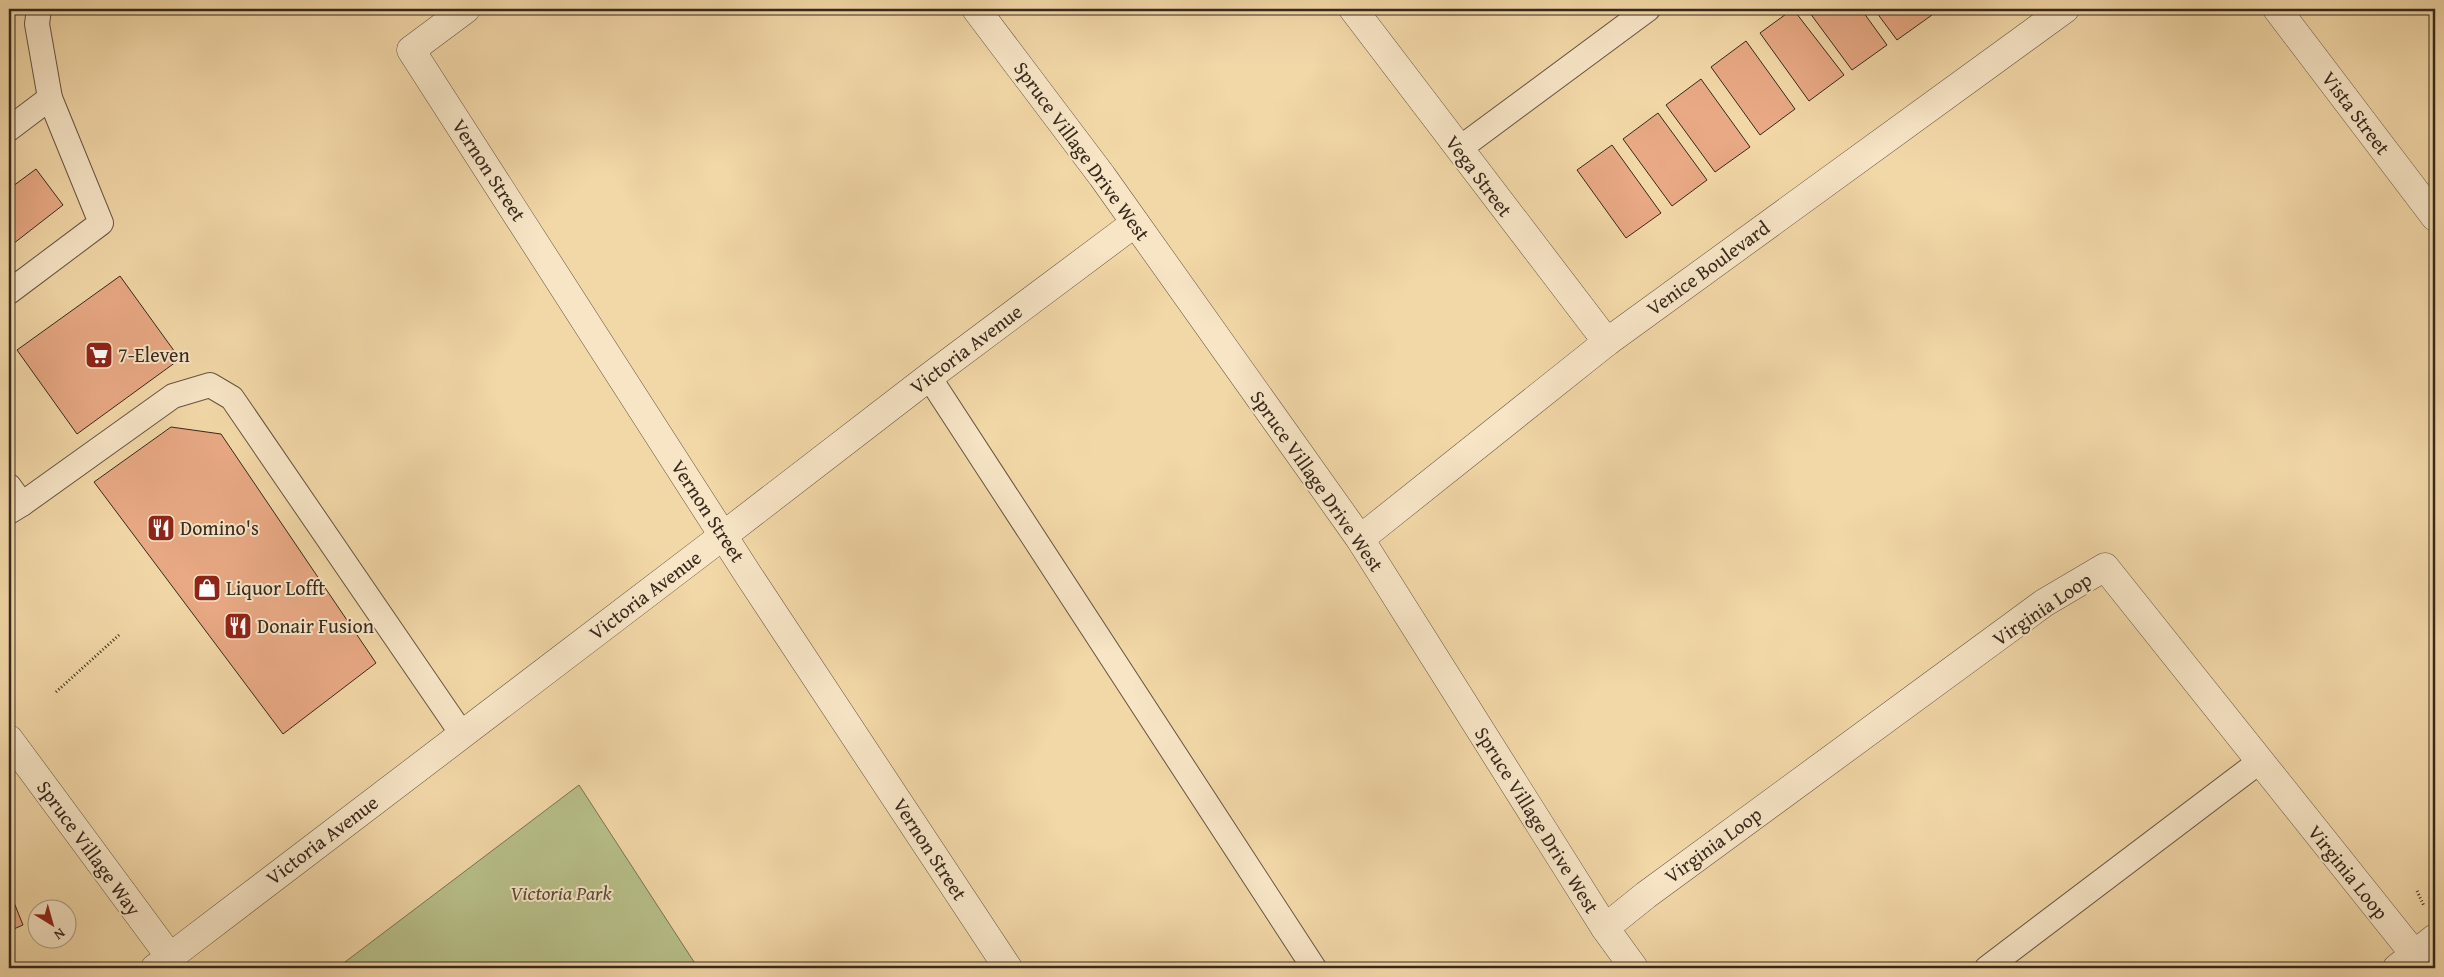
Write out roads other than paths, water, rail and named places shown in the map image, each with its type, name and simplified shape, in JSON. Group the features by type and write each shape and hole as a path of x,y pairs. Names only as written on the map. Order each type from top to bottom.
{"street":[{"name":"Vernon Street","path":"466,9 412,50 724,536 1008,968"},
{"name":"Spruce Village Drive West","path":"976,9 1135,223 1360,539 1605,928 1634,968"},
{"name":"Vega Street","path":"1353,9 1607,342"},
{"name":"Venice Boulevard","path":"1360,539 1607,342 2065,9"},
{"name":"Vista Street","path":"2277,9 2435,217"},
{"name":"Victoria Avenue","path":"162,962 724,536 929,376 1135,223"},
{"name":"Virginia Loop","path":"1605,928 1654,889 2044,603 2105,567 2259,762 2416,954"},
{"name":"Spruce Village Way","path":"9,739 162,962"}],"lane":[{"path":"9,292 100,223 50,98 37,24 38,9"},
{"path":"1459,150 1648,9"},
{"path":"9,129 50,98"},
{"path":"929,376 1314,968"},
{"path":"13,501 173,396 210,385 232,398 462,734"},
{"path":"1986,968 2259,762"}],"place":[{"name":"7-Eleven","path":"99,355"},
{"name":"Domino's","path":"161,528"},
{"name":"Liquor Lofft","path":"207,588"},
{"name":"Donair Fusion","path":"238,626"}],"park label":[{"name":"Victoria Park","path":"561,893"}]}
